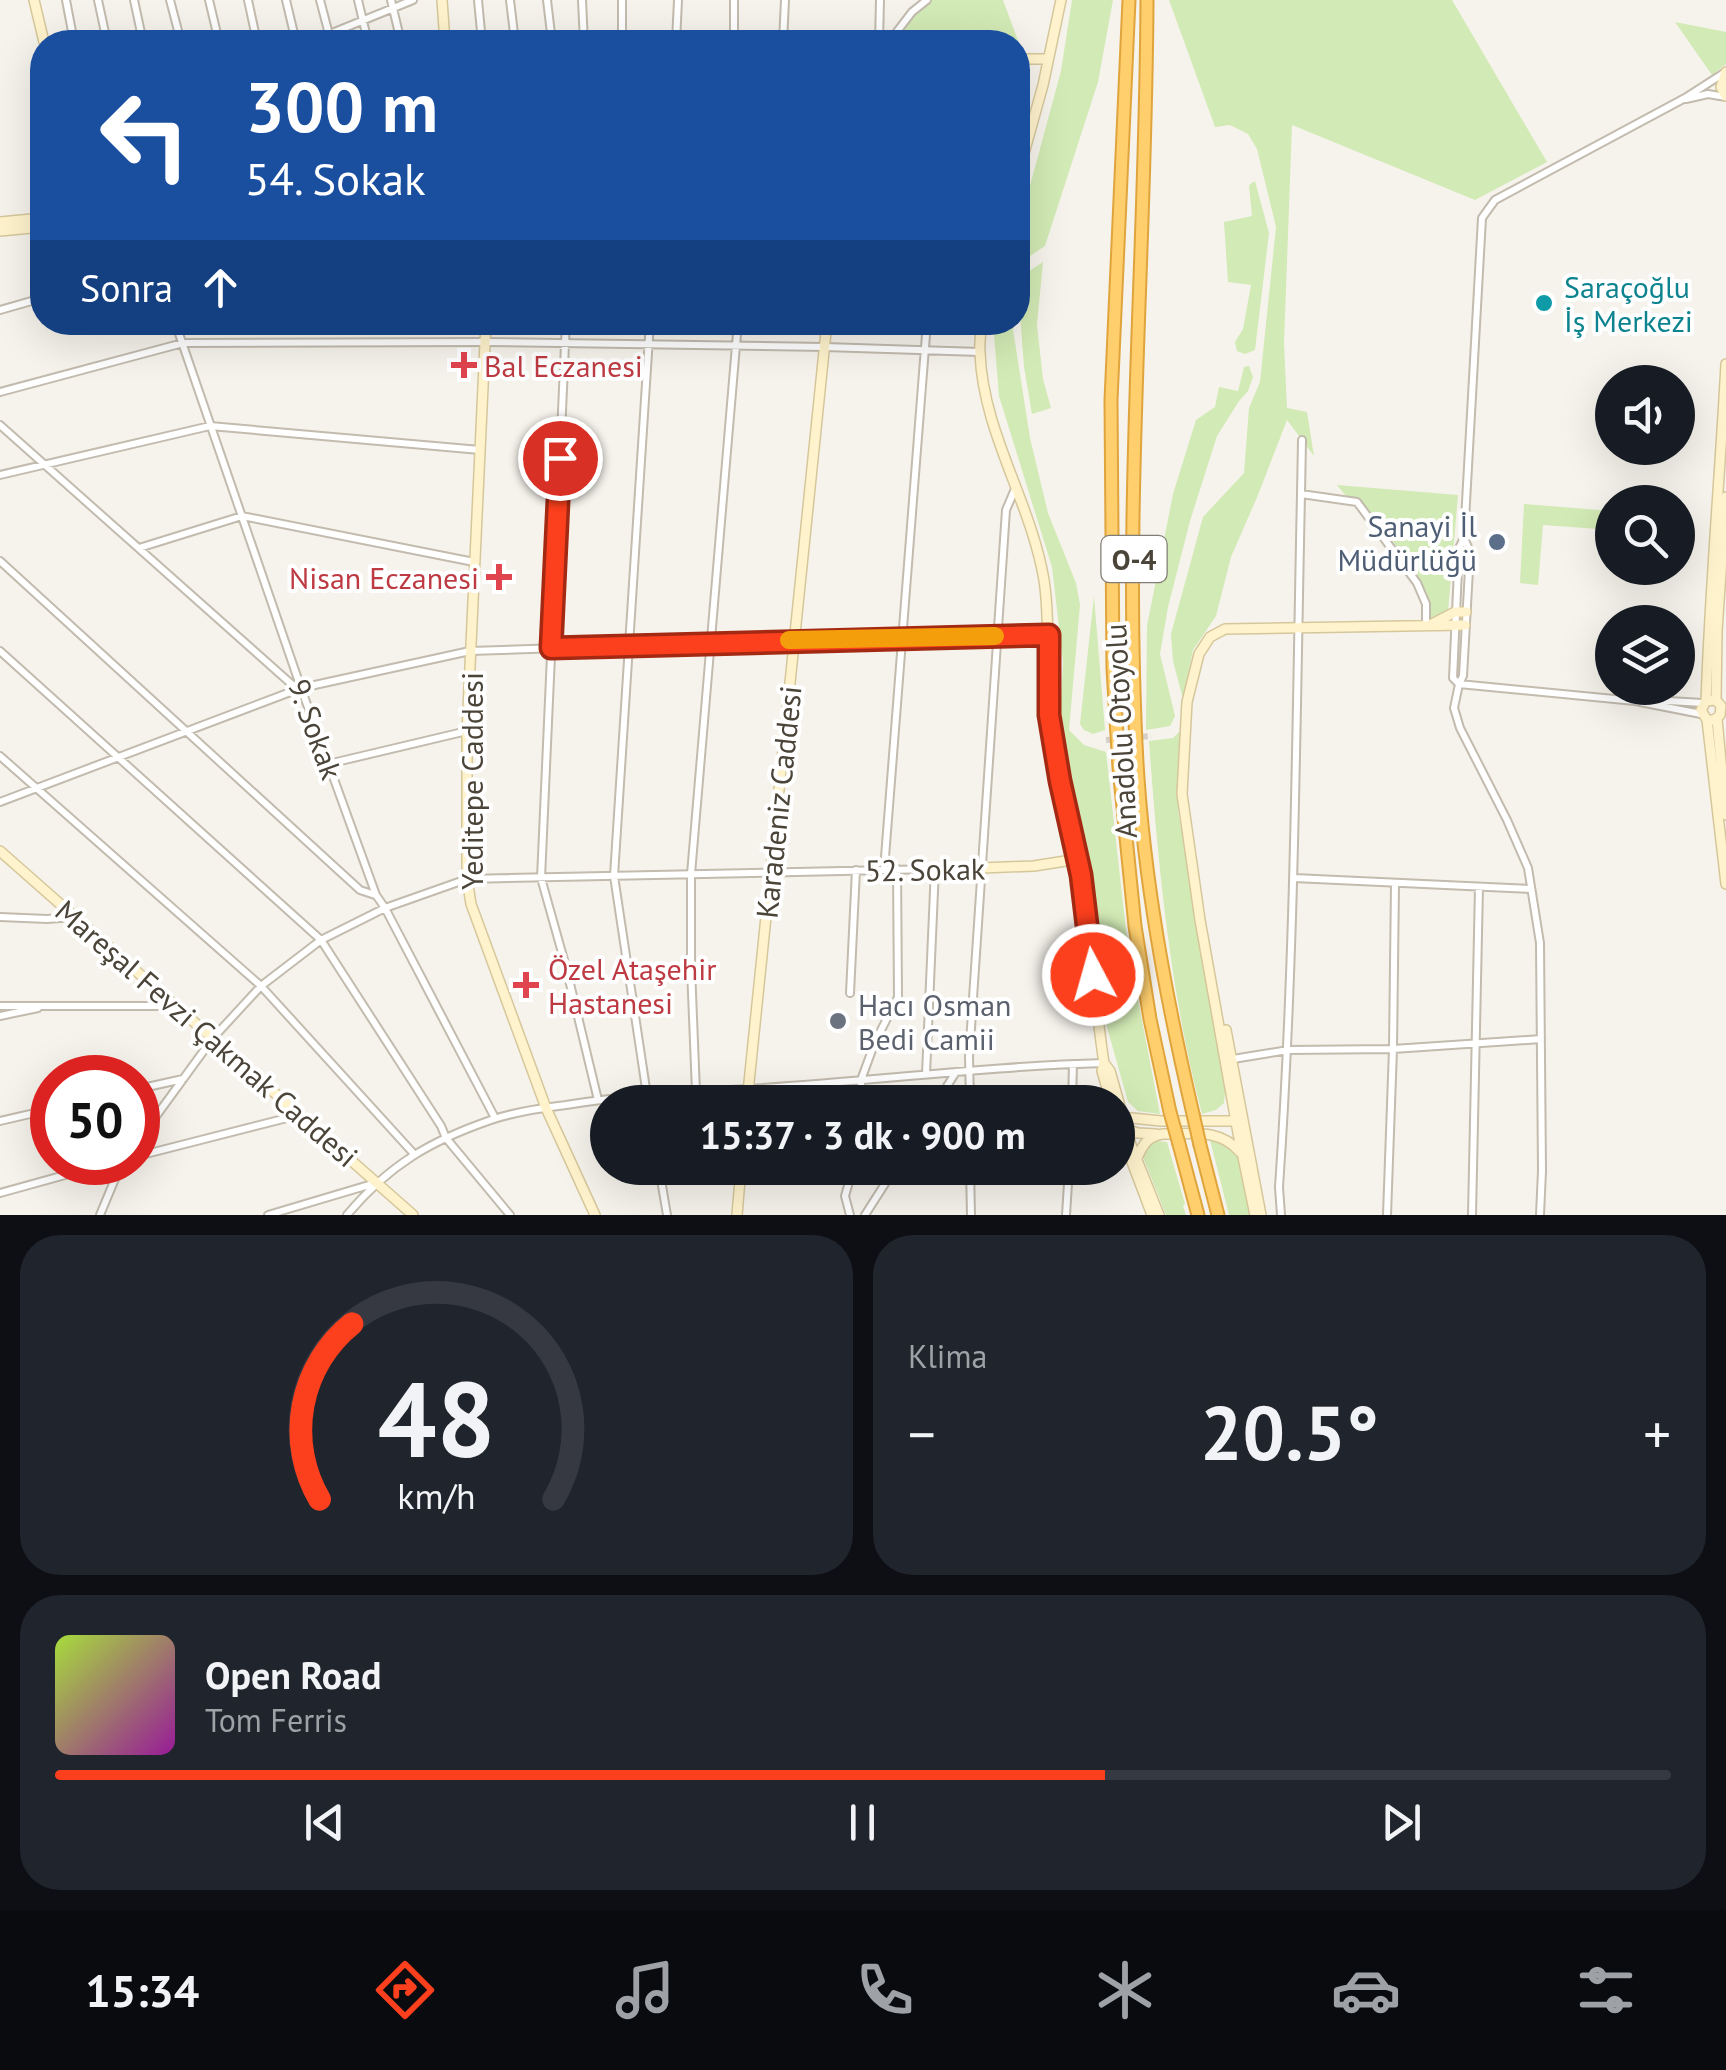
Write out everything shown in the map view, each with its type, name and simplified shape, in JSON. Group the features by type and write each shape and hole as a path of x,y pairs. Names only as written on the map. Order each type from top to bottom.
{"highway":[{"name":"Anadolu Otoyolu","path":"1129,0 1111,400 1113,669 1135,926 1170,1112 1198,1215"},
{"name":"Anadolu Otoyolu","path":"1147,0 1135,428 1133,668 1138,766 1148,876 1167,999 1218,1215"}],"street":[{"path":"34,0 41,30"},
{"path":"66,0 72,30"},
{"path":"98,0 104,30"},
{"path":"134,0 141,30"},
{"path":"170,0 178,30"},
{"path":"210,0 216,30"},
{"path":"248,0 254,30"},
{"path":"286,0 293,30"},
{"path":"320,0 328,30"},
{"path":"358,0 366,30"},
{"path":"347,30 392,4 414,0"},
{"path":"442,0 444,30"},
{"path":"478,0 481,30"},
{"path":"510,0 514,30"},
{"path":"547,0 551,30"},
{"path":"582,0 583,30"},
{"path":"622,0 622,30"},
{"path":"677,30 678,0"},
{"path":"734,0 734,30"},
{"path":"784,30 785,0"},
{"path":"879,30 880,0"},
{"path":"909,0 924,2"},
{"path":"1030,129 1061,0"},
{"path":"898,30 924,2"},
{"path":"392,4 398,30"},
{"path":"1030,59 1048,59"},
{"path":"1725,73 1722,87 1726,97"},
{"path":"1714,710 1458,684 1453,678 1470,552 1464,538 1482,218 1496,200 1725,73"},
{"path":"1680,100 1708,94 1726,97"},
{"path":"0,222 30,219"},
{"path":"0,231 30,228"},
{"path":"0,310 30,301"},
{"name":"9. Sokak","path":"180,335 299,688 376,895 495,1118"},
{"name":"Yeditepe Caddesi","path":"485,335 467,731 467,879 471,904 546,1108 595,1215"},
{"path":"565,335 541,878 594,1085"},
{"path":"645,1085 614,876 649,335"},
{"path":"696,1085 691,874 737,335"},
{"name":"Karadeniz Caddesi","path":"748,1085 826,335"},
{"path":"884,870 927,335"},
{"path":"981,335 988,402 1030,524 1044,579 1049,715 1078,859 1104,1063 1112,1085"},
{"path":"0,392 183,342 825,346 980,352"},
{"path":"1719,554 1726,364"},
{"path":"0,426 299,688"},
{"path":"0,475 210,426 480,450"},
{"path":"1281,1215 1294,878 1302,440"},
{"path":"970,1085 1006,510 1016,488"},
{"path":"1300,494 1357,502 1417,583 1426,604 1426,626"},
{"path":"1726,497 1713,626 1714,710 1726,884"},
{"path":"138,548 242,516 474,562"},
{"path":"0,561 360,890 376,895"},
{"path":"1426,626 1460,612"},
{"path":"1240,1121 1231,1096 1182,794 1188,702 1199,654 1210,637 1226,630 1460,625"},
{"path":"0,802 299,688 470,651 1049,635"},
{"path":"0,651 321,940 446,1138 510,1215"},
{"path":"1458,684 1454,708 1460,728 1528,868 1540,943 1540,1215"},
{"path":"1714,710 1726,815"},
{"path":"328,764 467,731"},
{"path":"0,756 261,986 414,1154"},
{"name":"Mareşal Fevzi Çakmak Caddesi","path":"0,851 413,1215"},
{"name":"52. Sokak","path":"160,1111 213,1038 261,986 321,940 386,908 467,879 981,868 1078,859"},
{"path":"926,1074 935,868"},
{"path":"860,1085 875,1042 898,997 897,869"},
{"path":"850,992 856,870"},
{"path":"1294,878 1531,889"},
{"path":"1387,1215 1394,1049 1394,883"},
{"path":"1472,1215 1479,887"},
{"path":"0,917 75,917"},
{"path":"1214,989 1232,1059 1258,1215"},
{"path":"0,1016 57,1004"},
{"path":"0,1006 176,1006"},
{"path":"1232,1059 1288,1050 1394,1049 1541,1039"},
{"path":"798,1085 1104,1063"},
{"path":"1072,1085 1073,1064"},
{"path":"948,1085 956,1072"},
{"path":"160,1084 184,1078"},
{"path":"1210,1121 1220,1116 1231,1096"},
{"path":"348,1215 376,1182 414,1154 446,1138 495,1118 590,1101"},
{"path":"0,1121 30,1114"},
{"path":"160,1150 299,1114"},
{"path":"1135,1115 1142,1119"},
{"path":"1135,1120 1240,1121"},
{"path":"1135,1127 1164,1134"},
{"path":"1137,1158 1144,1142 1156,1135 1242,1133"},
{"path":"1242,1133 1242,1154 1258,1215"},
{"path":"1217,1134 1232,1142 1242,1154"},
{"path":"1135,1154 1156,1215"},
{"path":"1135,1161 1156,1215"},
{"path":"268,1215 376,1182"},
{"path":"0,1193 30,1185"},
{"path":"100,1215 112,1185"},
{"path":"661,1185 666,1215"},
{"path":"737,1215 740,1185"},
{"path":"848,1185 845,1196 850,1215"},
{"path":"865,1215 884,1185"},
{"path":"970,1185 971,1215"},
{"path":"1066,1215 1067,1185"}],"green space":[{"path":"927,0 1003,0 1014,30 899,30"},
{"path":"1072,0 1113,0 1098,82 1045,246 1030,256 1030,186 1061,71"},
{"path":"1169,0 1452,0 1547,162 1475,200 1292,125 1284,343 1287,408 1307,412 1314,456 1287,420 1231,557 1216,616 1193,650 1183,699 1171,634 1203,517 1244,473 1249,408 1260,382 1276,227 1257,149 1248,134 1230,125 1215,127"},
{"path":"1675,22 1726,32 1726,64 1712,75"},
{"path":"1255,181 1269,233 1255,350 1245,354 1237,351 1235,342 1243,329 1251,285 1228,282 1224,222 1252,216 1249,185"},
{"path":"1043,262 1037,325 1043,379 1051,408 1032,414 1022,335 1030,335 1030,270"},
{"path":"994,335 1014,335 1030,438 1048,513 1076,583 1080,605 1069,730 1084,745 1106,752 1128,948 1160,1114 1135,1108 1135,1085 1123,1085 1107,1027 1103,964 1084,846 1059,733 1063,662 1052,567 999,396"},
{"path":"1249,366 1253,377 1248,391 1217,436 1168,607 1160,654 1175,716 1170,726 1146,730 1147,626 1173,494 1196,420 1215,407 1219,387 1238,391 1244,367"},
{"path":"1337,485 1458,495 1448,611 1429,622 1421,588 1404,556 1359,499 1346,496"},
{"path":"1524,504 1595,510 1595,529 1543,525 1538,585 1520,583"},
{"path":"1094,596 1105,730 1093,734 1080,724"},
{"path":"1183,728 1178,811 1226,1082 1224,1103 1202,1114 1181,1022 1167,929 1149,741 1173,738"},
{"path":"1210,1140 1238,1154 1251,1215 1229,1215"},
{"path":"1157,1141 1167,1142 1186,1215 1166,1215 1143,1157"}],"tunnel":[{"path":"1106,740 1151,736"}],"slow traffic":[{"path":"789,640 995,636"}],"place":[{"name":"Saraçoğlu İş Merkezi","path":"1544,303"},
{"name":"Bal Eczanesi","path":"464,365"},
{"name":"Sanayi İl Müdürlüğü","path":"1497,542"},
{"name":"Nisan Eczanesi","path":"499,577"},
{"name":"Özel Ataşehir Hastanesi","path":"526,985"},
{"name":"Hacı Osman Bedi Camii","path":"838,1021"}],"route":[{"path":"560,458 551,648 1049,635 1049,715 1081,875 1093,975"}]}
